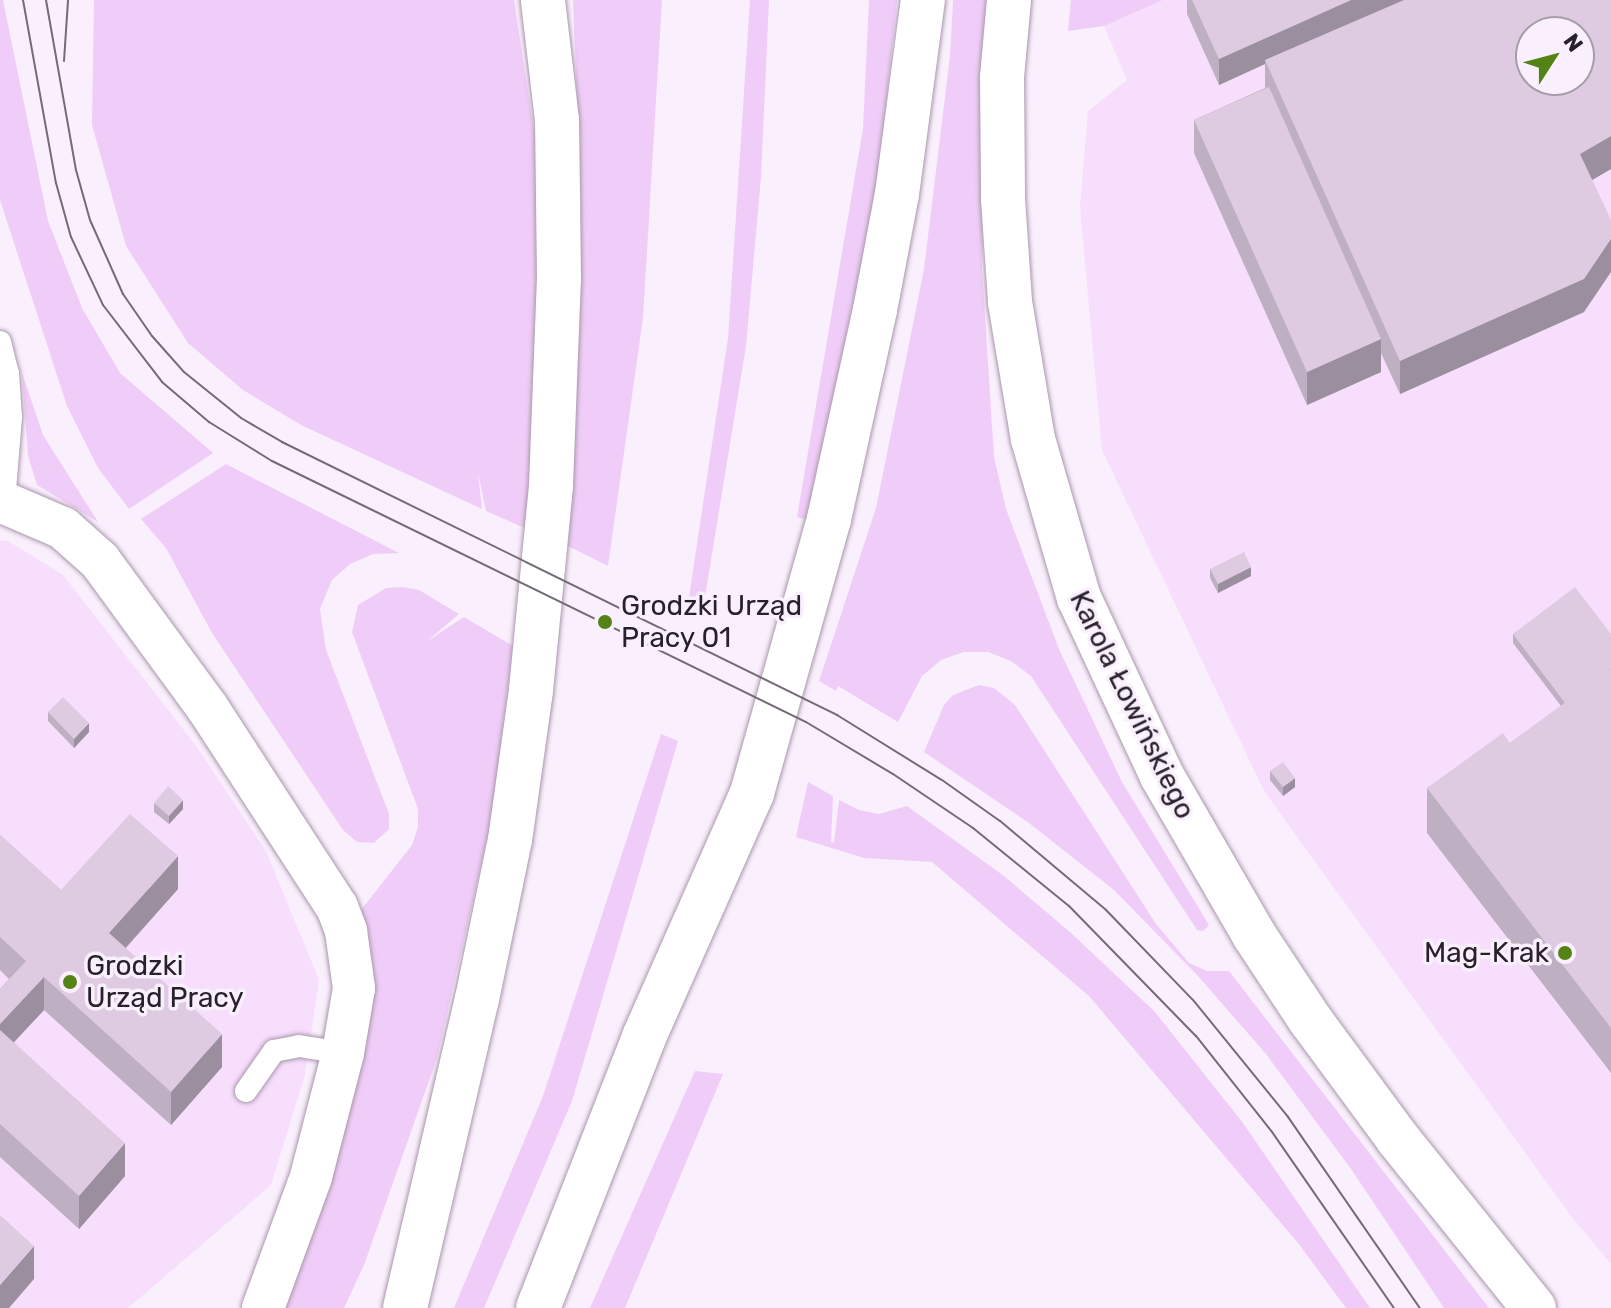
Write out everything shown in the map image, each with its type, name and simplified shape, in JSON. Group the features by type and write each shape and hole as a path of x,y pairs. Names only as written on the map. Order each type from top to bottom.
{"main road":[{"path":"405,1308 477,999 510,840 531,690 551,485 559,280 557,120 543,0"},
{"path":"538,1308 644,1037 752,793 829,519 897,194 923,0"},
{"name":"Karola Łowińskiego","path":"1009,0 1002,77 1003,199 1010,302 1033,439 1079,598 1162,776 1254,935 1311,1021 1398,1139 1534,1308"}],"street":[{"path":"2,501 63,528 100,561 207,707 337,907 350,945 354,973 353,1002 343,1053 311,1177 263,1308"}],"lane":[{"path":"0,342 8,373 11,417 2,501"},
{"path":"246,1091 274,1051 299,1046 343,1053"}],"shaded area":[{"path":"0,0 3,0 48,221 82,308 120,373 213,453 129,509 98,468 67,406 0,200"},
{"path":"94,0 514,0 537,151 539,323 529,530 486,511 478,473 482,509 301,425 243,390 188,343 126,246 92,125"},
{"path":"573,0 662,0 643,318 608,566 568,546 581,201"},
{"path":"750,0 769,0 761,177 746,346 704,603 689,597 728,338"},
{"path":"869,0 897,0 877,191 807,520 797,517 863,129"},
{"path":"953,0 991,0 986,50 982,269 994,457 1006,509 1059,649 1122,782 1209,925 1203,931 1197,930 1031,676 1011,661 988,652 964,652 941,660 922,676 898,722 838,686 836,691 819,681 876,508 924,269 950,56"},
{"path":"1071,0 1163,0 1104,26 1068,31"},
{"path":"1163,0 1611,0 1611,1264 1571,1216 1264,791 1102,450 1080,207 1088,111 1127,80 1104,26"},
{"path":"22,373 43,435 98,522 37,485 28,456"},
{"path":"226,464 399,553 373,554 350,564 332,580 320,609 326,650 389,814 389,829 374,843 357,842 343,830 212,633 166,548 141,519"},
{"path":"0,541 8,541 63,575 197,747 266,851 319,980 305,1074 271,1185 128,1308 0,1308"},
{"path":"386,588 419,590 459,614 426,642 464,617 513,646 492,816 437,1058 364,1265 344,1308 279,1308 358,1077 370,1022 374,976 361,910 412,845 418,827 418,809 352,632 358,605"},
{"path":"979,685 994,688 1015,705 1156,924 1189,963 1207,971 1229,971 1489,1308 1444,1308 1351,1169 1266,1054 1198,976 1114,890 1029,823 924,752 944,705 953,695"},
{"path":"661,734 678,741 572,1101 484,1308 454,1308 543,1096"},
{"path":"808,782 833,796 831,842 834,843 839,800 859,810 879,814 907,806 1004,876 1071,933 1155,1012 1243,1123 1370,1308 1346,1308 1298,1243 1089,996 932,862 864,858 796,837"},
{"path":"695,1071 723,1074 625,1308 590,1308"}],"building":[{"path":"1192,0 1351,0 1219,59"},
{"path":"1404,0 1611,0 1611,136 1580,154 1611,220 1611,239 1584,279 1400,361 1265,60"},
{"path":"1269,87 1381,339 1307,372 1194,120"},
{"path":"1244,552 1251,567 1218,584 1210,569"},
{"path":"1575,587 1611,634 1611,669 1565,703 1513,634"},
{"name":"Mag-Krak","path":"1611,669 1611,1028 1427,788 1503,733 1510,743"},
{"path":"63,697 89,723 74,739 48,712"},
{"path":"1283,762 1295,778 1283,787 1270,771"},
{"path":"168,786 183,800 169,816 154,803"},
{"name":"Grodzki Urząd Pracy","path":"130,814 178,856 109,933 222,1034 171,1092 44,977 0,1024 0,989 26,961 0,937 0,835 61,890"},
{"path":"0,1030 125,1143 79,1196 0,1124"},
{"path":"0,1215 34,1246 0,1285"}],"tram line":[{"path":"23,0 56,183 71,237 103,305 162,382 209,422 272,461 806,722 893,774 973,828 1069,906 1196,1036 1272,1132 1394,1308"},
{"path":"46,0 76,170 90,220 123,294 152,336 184,372 241,418 282,442 837,715 942,780 1000,821 1106,910 1193,1000 1288,1117 1420,1308"},
{"path":"64,61 68,0"}],"place":[{"name":"Grodzki Urząd Pracy 01","path":"605,622"},
{"name":"Mag-Krak","path":"1565,953"},
{"name":"Grodzki Urząd Pracy","path":"70,982"}]}
